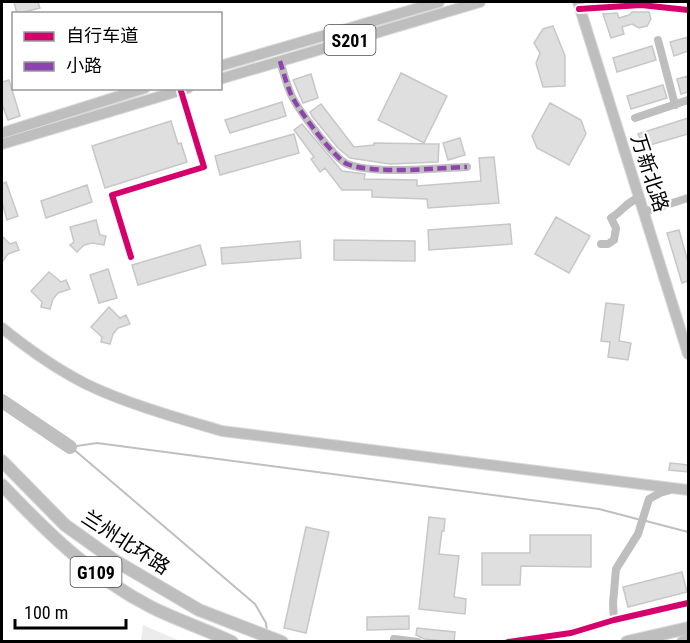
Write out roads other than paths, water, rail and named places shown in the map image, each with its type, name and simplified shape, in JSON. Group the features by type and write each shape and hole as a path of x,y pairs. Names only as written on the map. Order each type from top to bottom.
{"highway":[{"name":"兰州北环路","path":"3,466 65,525 114,560 199,610 282,642"},
{"name":"兰州北环路","path":"2,485 55,540 107,581 152,608 232,642"},
{"path":"627,642 688,627"},
{"path":"682,642 688,640"}],"main road":[{"name":"S201","path":"222,65 439,2"},
{"name":"S201","path":"222,78 480,2"},
{"name":"万新北路","path":"579,5 688,354"},
{"path":"2,133 139,90"},
{"path":"2,144 184,90"},
{"path":"2,328 33,353 87,384 165,414 222,430 675,489 688,488"}],"street":[{"path":"579,5 641,5 688,10"},
{"path":"658,40 675,105"},
{"path":"280,61 290,94 337,157 347,164 376,169 467,167"},
{"path":"131,256 112,195 204,167 184,90"},
{"path":"635,118 688,100"},
{"path":"601,244 609,244 614,240 616,228 611,218 621,212 630,200 639,198"},
{"path":"644,212 688,198"},
{"path":"614,620 616,569 639,529 649,499 660,492 675,489"},
{"path":"508,642 571,633 614,620 688,603"},
{"path":"394,639 418,642"}],"waterway":[{"path":"2,401 70,447"},
{"path":"70,447 97,443 599,509 641,520"},
{"path":"71,447 255,604 266,623 267,633"},
{"path":"646,521 688,532"}]}
